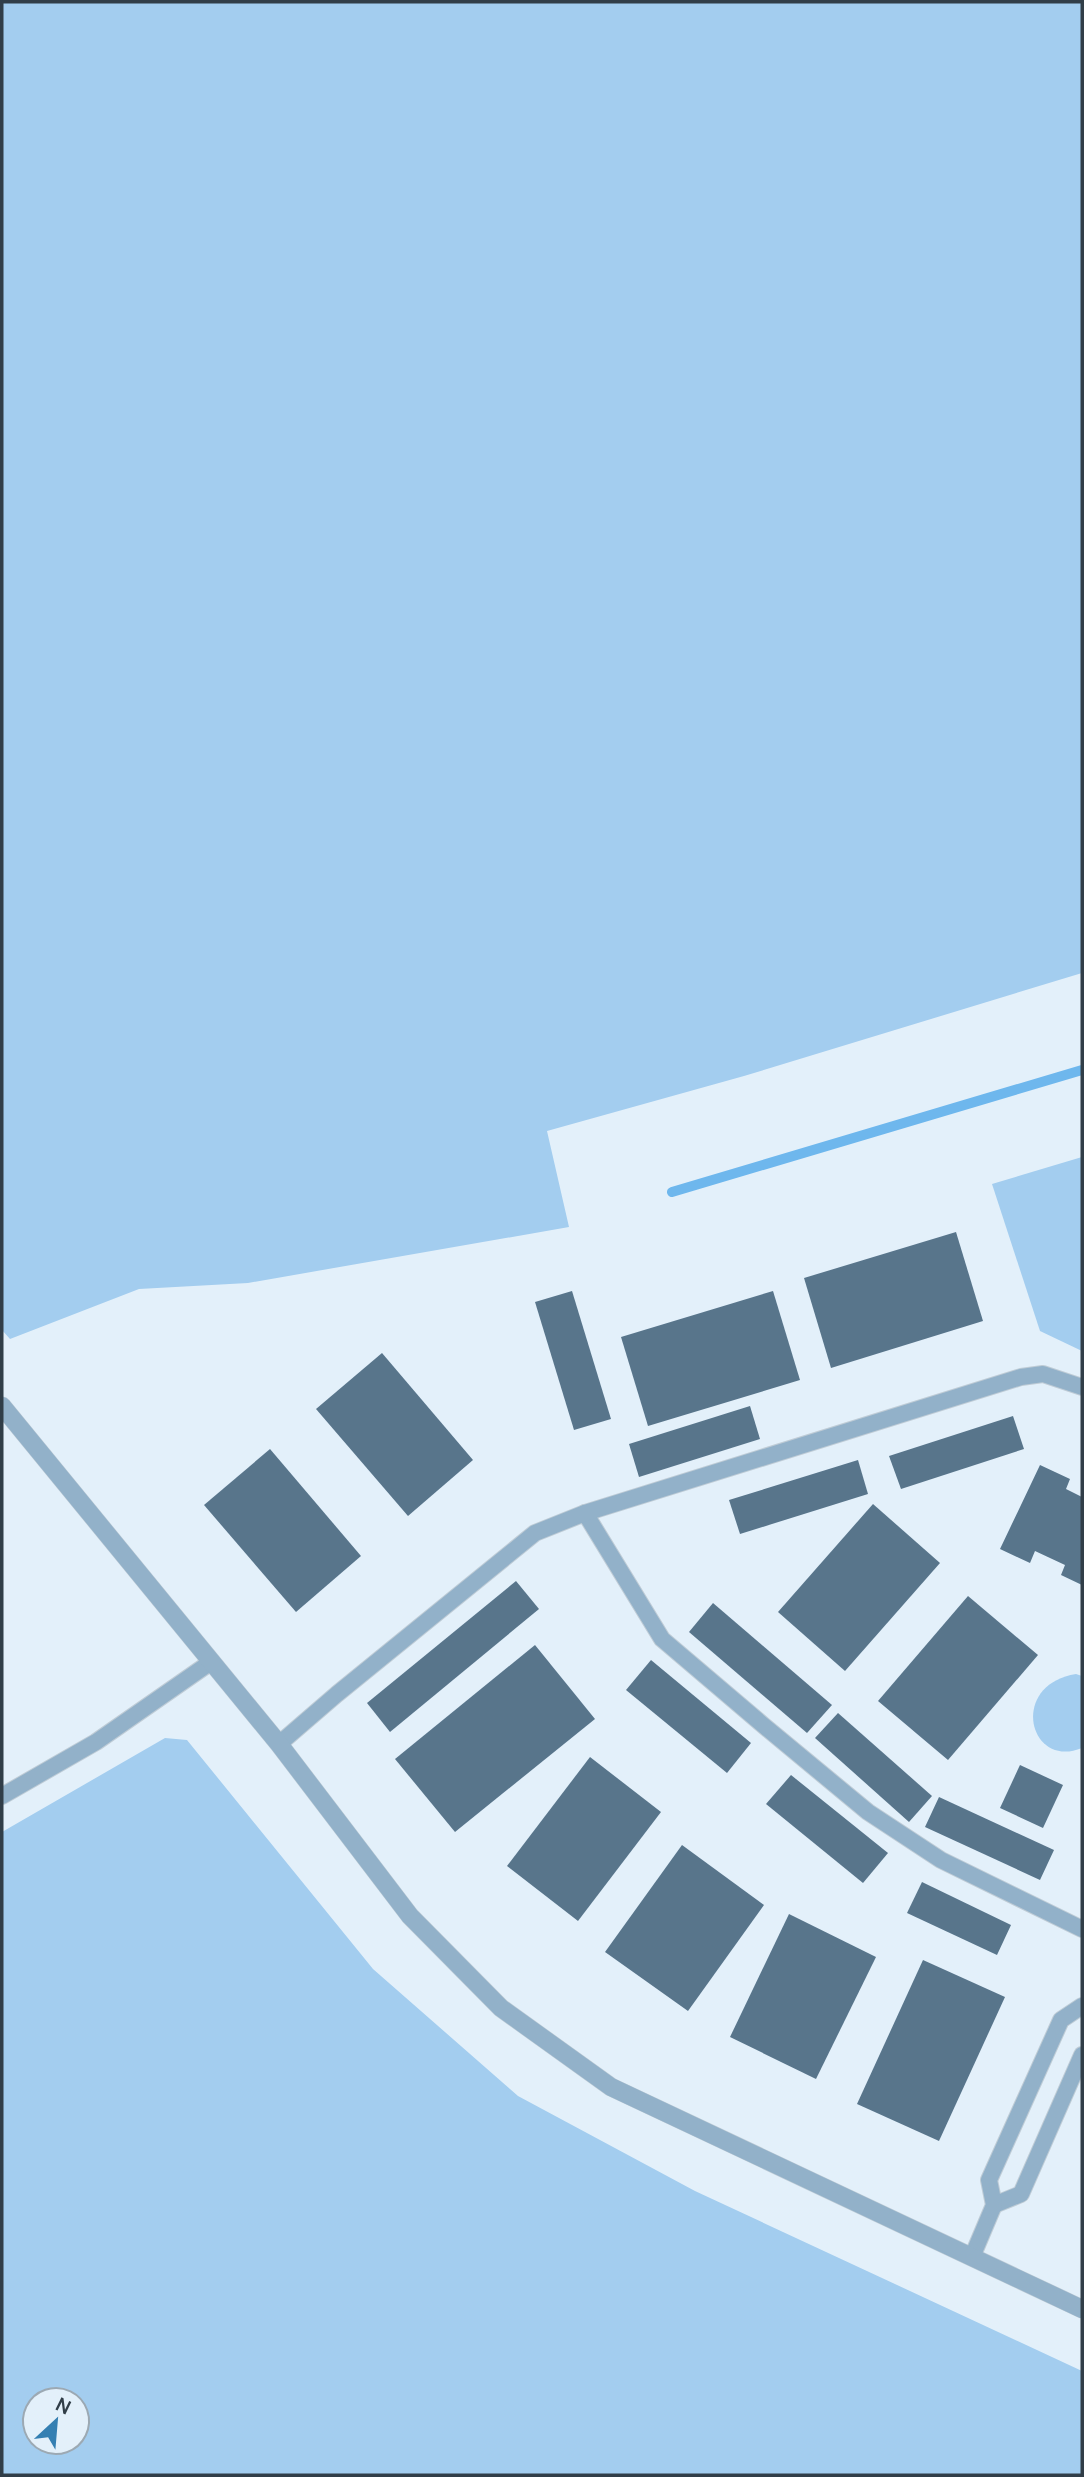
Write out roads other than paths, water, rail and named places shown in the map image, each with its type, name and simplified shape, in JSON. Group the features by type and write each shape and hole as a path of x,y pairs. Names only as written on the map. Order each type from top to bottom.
{"street":[{"path":"2,1406 279,1744 410,1916 501,2008 611,2087 1082,2309"}],"lane":[{"path":"279,1744 535,1533 585,1513 1021,1377 1043,1374 1082,1387"},
{"path":"585,1513 662,1639 762,1725 868,1812 941,1860 1082,1929"},
{"path":"2,1796 96,1742 211,1662"},
{"path":"972,2257 995,2205 989,2180 1061,2020 1082,2006"},
{"path":"995,2205 1021,2194 1082,2055"}],"waterway":[{"path":"672,1192 1082,1070"}]}
